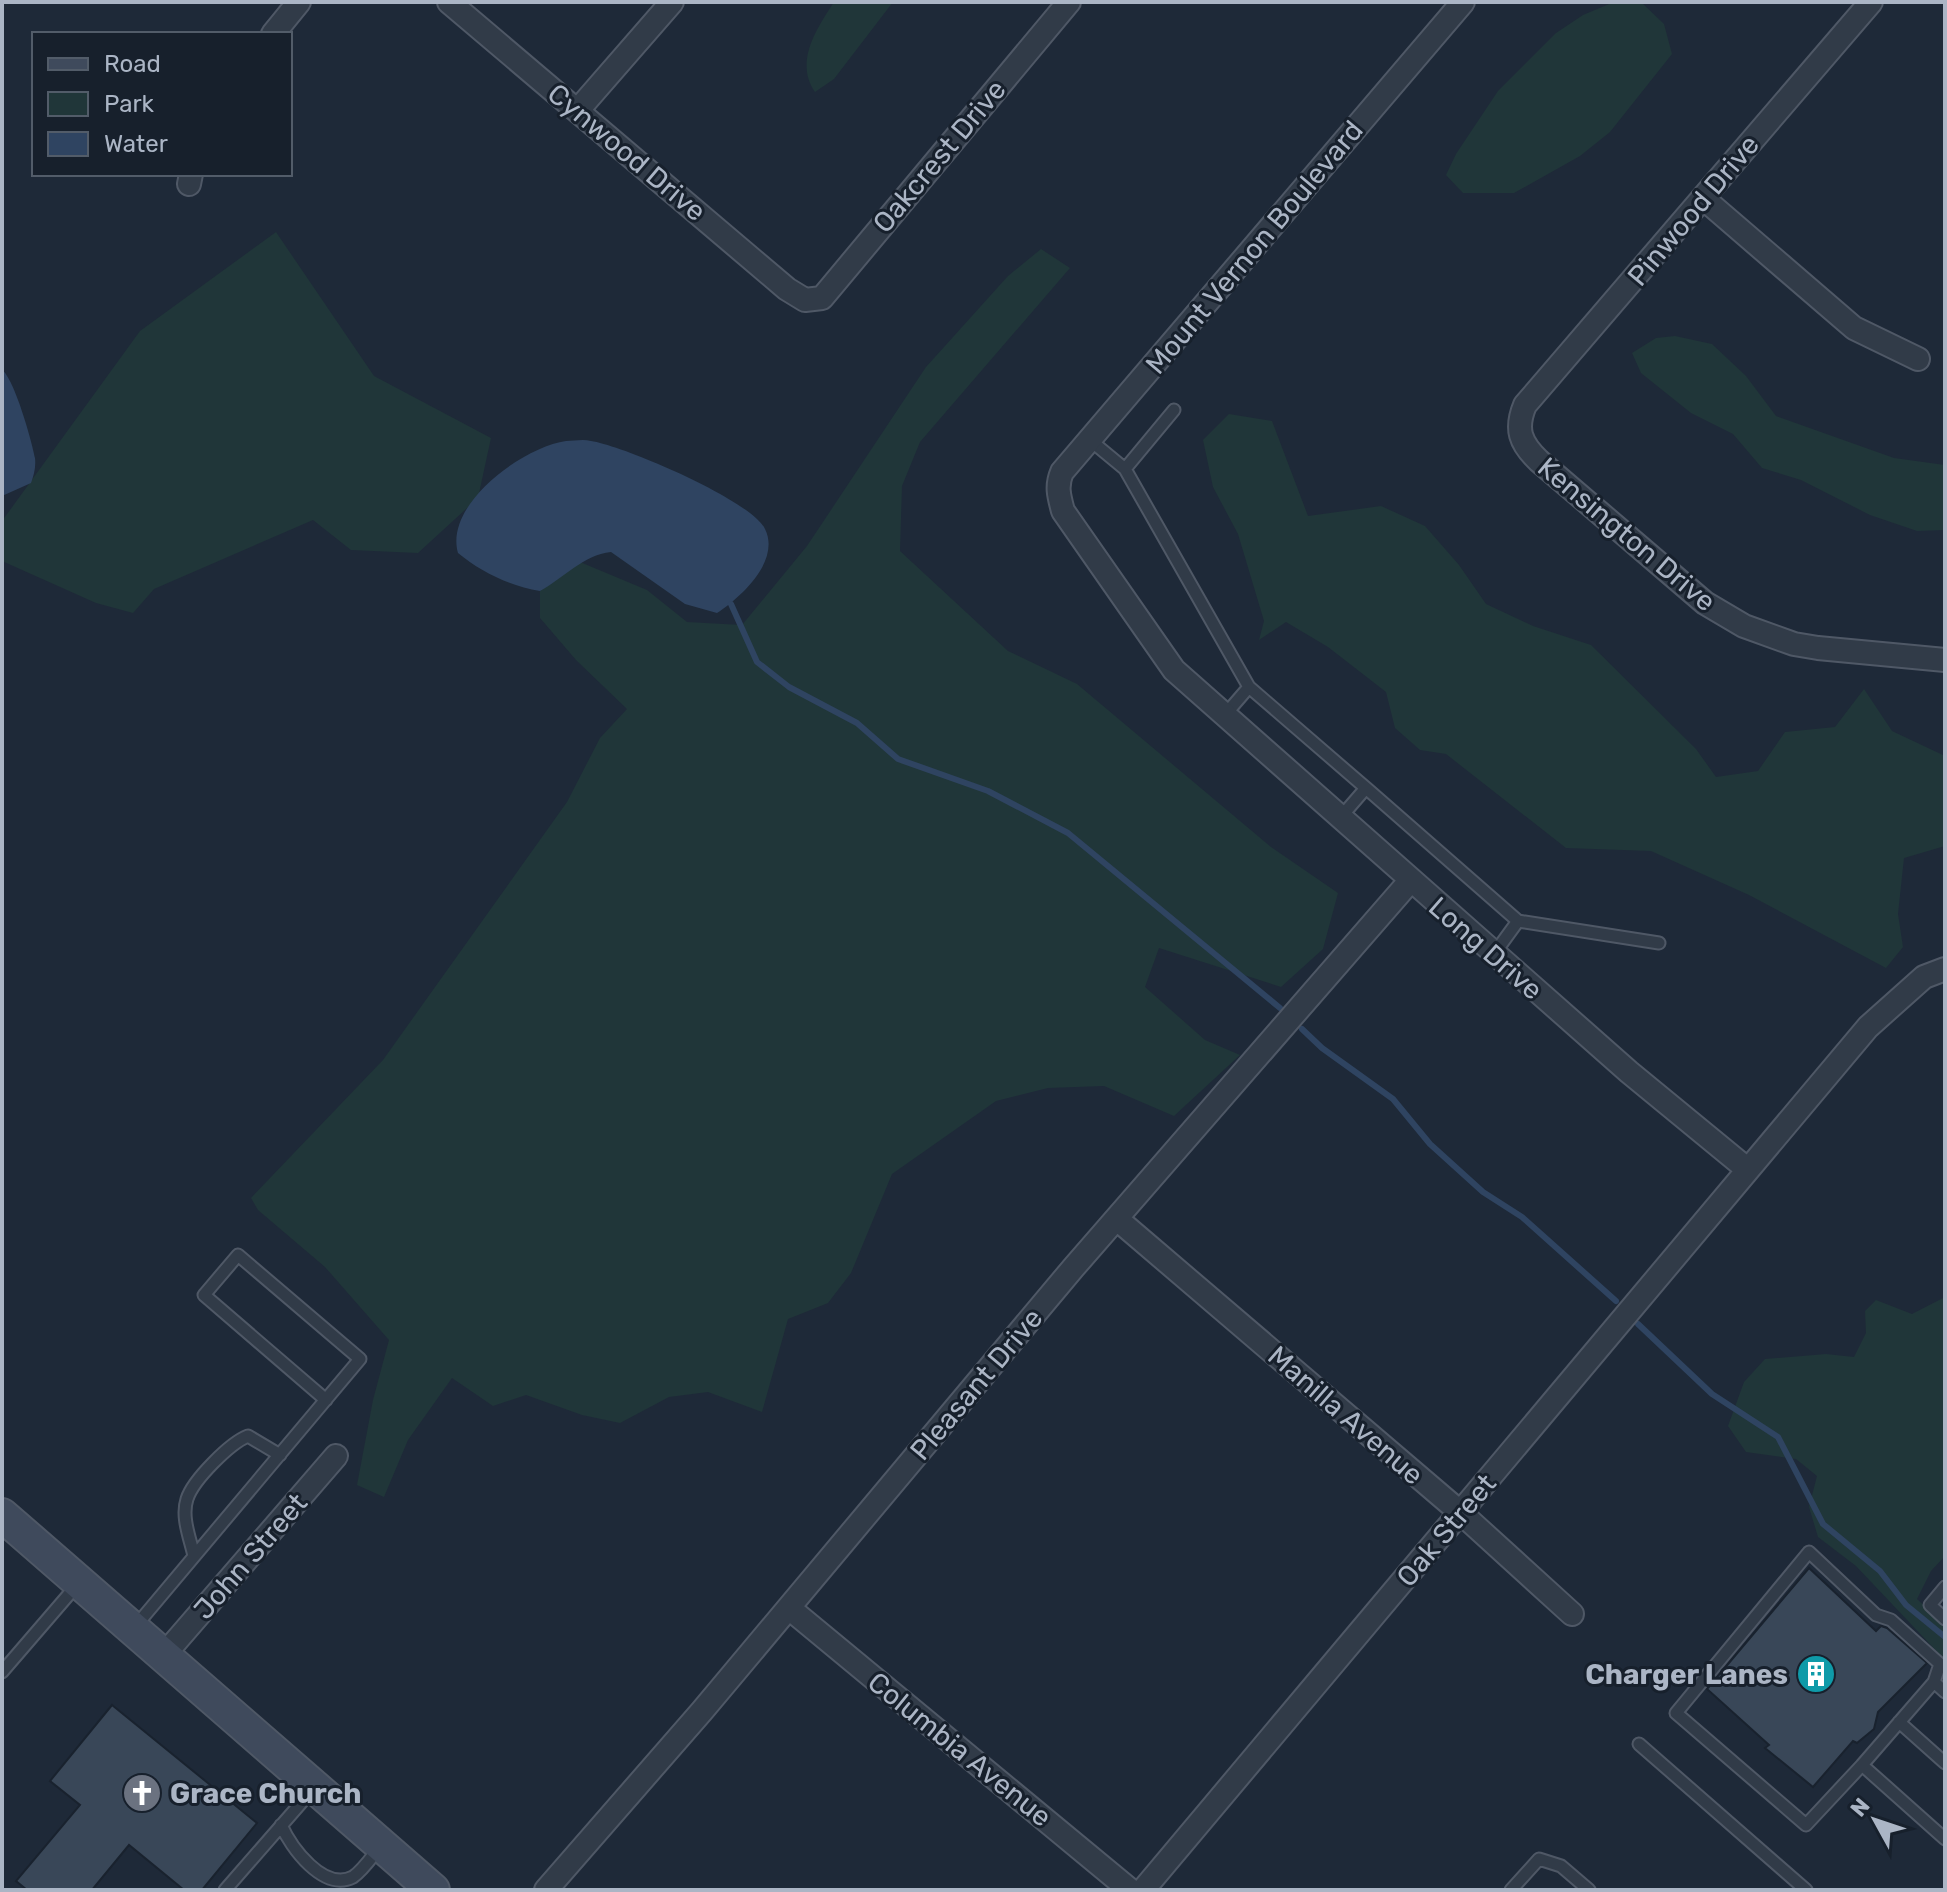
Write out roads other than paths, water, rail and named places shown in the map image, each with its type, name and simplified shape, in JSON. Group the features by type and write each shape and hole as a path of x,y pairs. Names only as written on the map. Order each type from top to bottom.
{"main road":[{"path":"2,1515 433,1890"}],"street":[{"path":"275,32 299,2"},
{"name":"Cynwood Drive","path":"449,2 787,289 805,300"},
{"path":"578,110 672,2"},
{"name":"Oakcrest Drive","path":"805,300 822,298 1069,2"},
{"name":"Mount Vernon Boulevard","path":"1059,497 1057,483 1062,472 1463,2"},
{"name":"Pinwood Drive","path":"1519,419 1525,405 1871,2"},
{"path":"1703,198 1854,328 1918,359"},
{"name":"Kensington Drive","path":"1519,419 1521,440 1539,461 1722,614 1794,644 1945,660"},
{"name":"Long Drive","path":"1059,497 1063,511 1174,670 1410,881 1747,1169"},
{"name":"Pleasant Drive","path":"546,1890 1117,1219 1410,881"},
{"path":"1747,1169 1868,1027 1924,977 1945,969"},
{"name":"Oak Street","path":"1143,1890 1747,1169"},
{"name":"Manilla Avenue","path":"1117,1219 1461,1513 1572,1614"},
{"name":"John Street","path":"164,1655 336,1456"},
{"name":"Columbia Avenue","path":"789,1608 1130,1890"}],"lane":[{"path":"1125,469 1174,410"},
{"path":"1090,440 1125,469 1249,687 1518,921 1659,943"},
{"path":"1224,716 1249,687"},
{"path":"1340,818 1366,788"},
{"path":"1494,954 1518,921"},
{"path":"133,1628 280,1455 326,1400 360,1359 238,1255 204,1295 326,1400"},
{"path":"194,1556 185,1519 186,1500 193,1487 234,1441 248,1436 280,1455"},
{"path":"1809,1552 1876,1615 1891,1620 1940,1664 1934,1682 1806,1825 1676,1713 1809,1552"},
{"path":"2,1672 80,1582"},
{"path":"1945,1587 1930,1605 1945,1619"},
{"path":"1934,1682 1945,1692"},
{"path":"1899,1722 1945,1763"},
{"path":"1639,1744 1806,1890"},
{"path":"1862,1765 1945,1839"},
{"path":"225,1890 315,1787"},
{"path":"281,1825 303,1858 325,1875 341,1880 358,1872 381,1845"},
{"path":"1511,1890 1539,1859 1561,1866 1589,1890"}],"water":[{"path":"2,370 17,397 35,461 31,483 2,496"},
{"path":"588,440 630,453 685,476 737,504 765,529 767,554 756,577 717,613 685,604 611,552 583,562 540,591 496,577 458,553 457,534 463,516 491,481 529,454 566,441"}],"waterway":[{"path":"731,604 757,662 789,687 857,723 898,759 988,791 1068,833 1280,1008"},
{"path":"1302,1029 1322,1048 1393,1099 1430,1144 1483,1192 1522,1217 1616,1301"},
{"path":"1638,1324 1712,1394 1778,1437 1823,1524 1880,1571 1906,1605 1945,1637"}],"place":[{"name":"Charger Lanes","path":"1816,1674"},
{"name":"Grace Church","path":"142,1793"}]}
